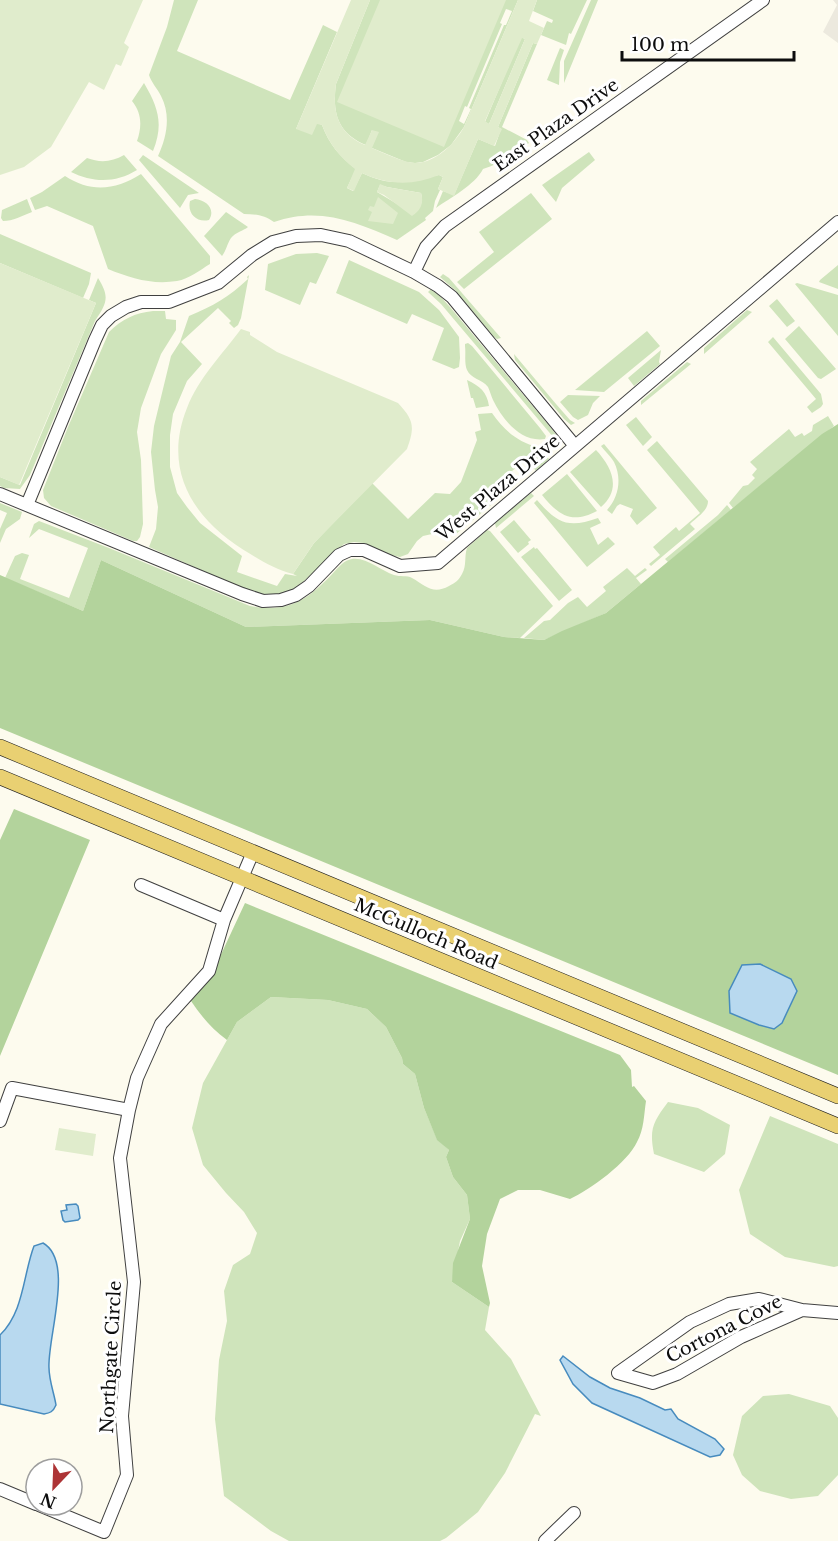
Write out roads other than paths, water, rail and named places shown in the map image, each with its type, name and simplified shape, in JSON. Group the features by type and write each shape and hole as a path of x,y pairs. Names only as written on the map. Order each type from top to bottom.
{"main road":[{"name":"McCulloch Road","path":"0,747 838,1096"},
{"name":"McCulloch Road","path":"0,777 838,1126"}],"street":[{"name":"East Plaza Drive","path":"414,272 426,247 445,226 763,0"},
{"name":"West Plaza Drive","path":"0,494 263,601 280,600 296,595 309,586 339,555 350,549 363,550 400,566 438,563 838,222"},
{"path":"27,505 102,326 111,316 126,307 141,302 169,302 218,283 266,246 296,236 321,235 349,241 438,286 452,297 575,446"},
{"name":"Northgate Circle","path":"69,1517 104,1532 127,1475 122,1416 134,1282 120,1158 137,1078 161,1024 209,970 224,920 253,852"},
{"path":"141,885 224,920"},
{"path":"0,1121 12,1088 129,1110"},
{"name":"Cortona Cove","path":"802,1310 741,1337 677,1374 653,1383 618,1374 690,1322 729,1304 759,1299 802,1310 838,1313"},
{"name":"Northgate Circle","path":"0,1489 24,1498"},
{"path":"545,1541 574,1513"}],"water":[{"path":"760,964 791,979 797,991 782,1023 774,1029 730,1013 729,991 742,965"},
{"path":"76,1204 80,1218 65,1222 61,1211 67,1210 66,1205"},
{"path":"43,1243 52,1252 57,1266 58,1283 49,1355 49,1368 56,1405 51,1412 44,1414 0,1404 0,1335 14,1315 34,1246"},
{"path":"563,1356 590,1377 610,1388 640,1398 665,1410 671,1409 678,1419 715,1439 724,1449 720,1455 710,1457 592,1403 573,1384 560,1360"}]}
